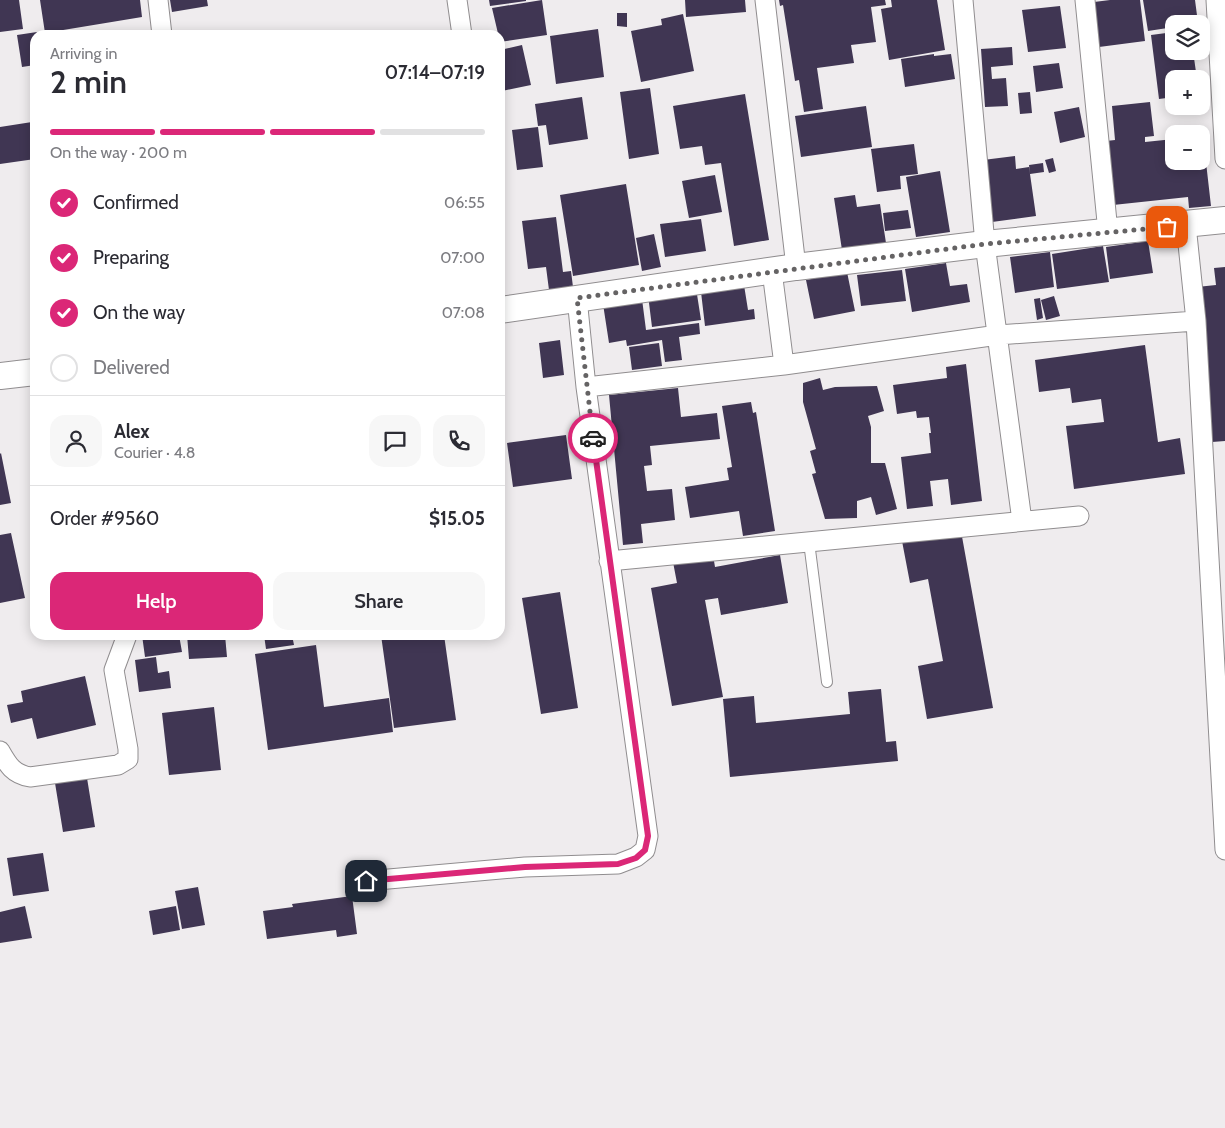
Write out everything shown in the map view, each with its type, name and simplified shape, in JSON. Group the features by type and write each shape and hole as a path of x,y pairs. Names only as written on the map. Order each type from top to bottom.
{"main road":[{"path":"505,309 784,269 985,244 1225,220"},
{"path":"0,376 30,373"}],"street":[{"path":"158,0 161,30"},
{"path":"457,0 461,30"},
{"path":"766,0 784,269 784,365"},
{"path":"963,0 985,244 1022,521"},
{"path":"1085,0 1108,232"},
{"path":"1216,0 1225,159"},
{"path":"1186,225 1196,321 1225,850"},
{"path":"366,881 525,867 618,864 636,858 645,850 648,836 586,387 577,298"},
{"path":"586,387 784,365 998,335 1196,321"},
{"path":"609,561 1079,516"},
{"path":"0,751 10,769 30,777 118,765 128,759 128,749 114,670 125,640"}],"lane":[{"path":"809,542 827,682"}],"building":[{"path":"0,0 19,0 23,29 0,32"},
{"path":"40,0 140,0 142,17 63,30 45,30"},
{"path":"170,0 207,0 208,6 172,12"},
{"path":"489,0 526,0 526,1 490,6"},
{"path":"542,0 547,35 505,41 505,30 497,30 492,8"},
{"path":"685,0 745,0 746,12 686,17"},
{"path":"779,0 885,0 886,5 871,7 876,42 851,45 854,63 817,68 823,109 804,112 799,80 795,81 783,5 780,6"},
{"path":"891,0 937,0 945,50 889,60 881,9 892,7"},
{"path":"1140,0 1145,41 1099,47 1094,2"},
{"path":"1143,0 1195,0 1197,15 1165,15 1165,28 1148,31"},
{"path":"1060,6 1066,48 1028,52 1022,10"},
{"path":"617,13 627,13 627,27 617,26"},
{"path":"683,14 694,71 641,82 631,31 662,25 661,19"},
{"path":"598,29 604,77 556,84 550,36"},
{"path":"30,33 30,66 22,67 17,35"},
{"path":"1165,33 1165,60 1194,60 1196,70 1165,70 1165,98 1159,99 1151,35"},
{"path":"522,45 531,85 505,90 505,49"},
{"path":"1012,47 1013,65 991,67 992,79 1006,78 1008,106 985,107 981,49"},
{"path":"934,54 934,56 951,54 955,79 905,87 901,59"},
{"path":"1059,63 1063,88 1036,92 1033,66"},
{"path":"650,88 659,154 629,159 620,92"},
{"path":"1030,92 1032,113 1020,114 1018,93"},
{"path":"745,94 769,240 734,246 721,163 705,165 702,146 680,149 673,106"},
{"path":"582,97 588,139 549,145 546,125 538,126 535,104"},
{"path":"1150,102 1154,136 1145,137 1145,142 1165,140 1165,170 1207,170 1211,206 1189,208 1188,197 1113,205 1106,141 1115,140 1112,106"},
{"path":"866,106 872,147 801,157 795,116"},
{"path":"1079,107 1085,137 1060,143 1054,112"},
{"path":"30,122 30,160 0,164 0,127"},
{"path":"538,127 543,167 517,170 512,130"},
{"path":"914,144 918,174 900,176 901,189 877,192 871,149"},
{"path":"1015,156 1016,169 1029,167 1036,216 992,222 983,160"},
{"path":"1053,158 1056,171 1049,173 1045,160"},
{"path":"1043,163 1044,172 1030,174 1029,165"},
{"path":"940,171 950,232 916,237 906,177"},
{"path":"715,175 722,212 689,218 682,181"},
{"path":"626,184 639,265 573,276 560,195"},
{"path":"855,195 857,207 880,204 886,243 842,250 834,198"},
{"path":"908,210 911,228 885,231 883,213"},
{"path":"556,217 563,272 571,271 573,287 549,290 546,267 528,269 522,221"},
{"path":"701,219 706,251 665,257 660,224"},
{"path":"654,234 661,267 642,271 636,238"},
{"path":"1148,241 1153,273 1110,279 1106,247"},
{"path":"1103,246 1109,282 1057,289 1052,254"},
{"path":"1050,252 1054,287 1015,293 1010,257"},
{"path":"946,263 950,286 967,284 970,302 912,312 905,269"},
{"path":"1225,267 1225,441 1212,442 1197,287 1216,285 1214,268"},
{"path":"902,270 906,301 861,306 857,275"},
{"path":"847,272 855,311 814,319 806,280"},
{"path":"744,285 748,310 754,309 755,319 705,326 701,292"},
{"path":"696,288 701,320 652,327 648,295"},
{"path":"1054,296 1060,316 1046,320 1041,300"},
{"path":"1040,298 1043,318 1037,320 1034,299"},
{"path":"642,299 646,330 699,323 700,334 679,337 682,360 665,362 662,340 627,346 626,340 609,343 603,304"},
{"path":"560,340 564,375 543,378 539,343"},
{"path":"659,343 662,366 632,370 629,347"},
{"path":"1145,345 1158,442 1180,438 1185,474 1074,489 1066,426 1104,422 1101,399 1072,403 1070,388 1039,392 1035,360"},
{"path":"966,364 982,501 951,505 948,479 930,481 933,506 907,509 901,457 931,453 929,433 931,433 929,417 917,418 916,411 897,414 893,385 947,378 946,367"},
{"path":"820,378 823,390 835,387 877,386 884,411 868,416 871,427 871,463 885,463 897,509 876,515 871,497 857,501 857,518 825,519 812,474 816,473 810,451 816,449 803,402 803,383"},
{"path":"678,388 681,417 717,413 720,439 650,446 652,465 644,466 647,491 672,489 675,520 641,524 643,543 623,545 609,395"},
{"path":"751,402 753,413 756,412 775,531 743,536 739,511 690,518 685,487 729,480 727,468 732,467 722,406"},
{"path":"566,435 572,479 513,487 507,443"},
{"path":"0,454 11,503 0,505"},
{"path":"961,531 993,708 927,719 918,666 943,661 928,579 910,583 902,541"},
{"path":"11,533 25,598 0,603 0,535"},
{"path":"713,555 715,567 780,555 788,603 721,615 718,598 705,600 723,697 672,706 651,588 677,583 673,562"},
{"path":"560,592 578,708 541,714 522,598"},
{"path":"143,640 180,640 182,652 145,657"},
{"path":"187,640 225,640 227,657 189,659"},
{"path":"265,640 293,640 294,645 266,649"},
{"path":"382,640 445,640 456,720 394,728"},
{"path":"316,645 324,707 389,698 393,732 268,750 255,654"},
{"path":"156,657 158,673 169,671 171,688 139,692 135,660"},
{"path":"85,676 96,725 37,739 32,718 11,723 7,705 23,702 21,691"},
{"path":"881,689 886,742 896,741 898,761 730,777 723,699 754,696 756,723 850,714 848,692"},
{"path":"214,707 221,770 169,775 162,713"},
{"path":"87,778 95,827 63,832 55,783"},
{"path":"43,853 49,891 13,896 7,858"},
{"path":"198,887 205,925 182,929 175,891"},
{"path":"352,896 357,934 337,937 336,930 267,939 263,911 293,907 292,904"},
{"path":"25,906 32,938 0,943 0,912"},
{"path":"176,906 180,930 153,935 149,911"}],"way so far":[{"path":"593,438 577,298 772,272 796,267 985,244 1167,227"}],"route":[{"path":"366,881 525,867 618,864 636,858 645,850 648,836 593,438"}]}
